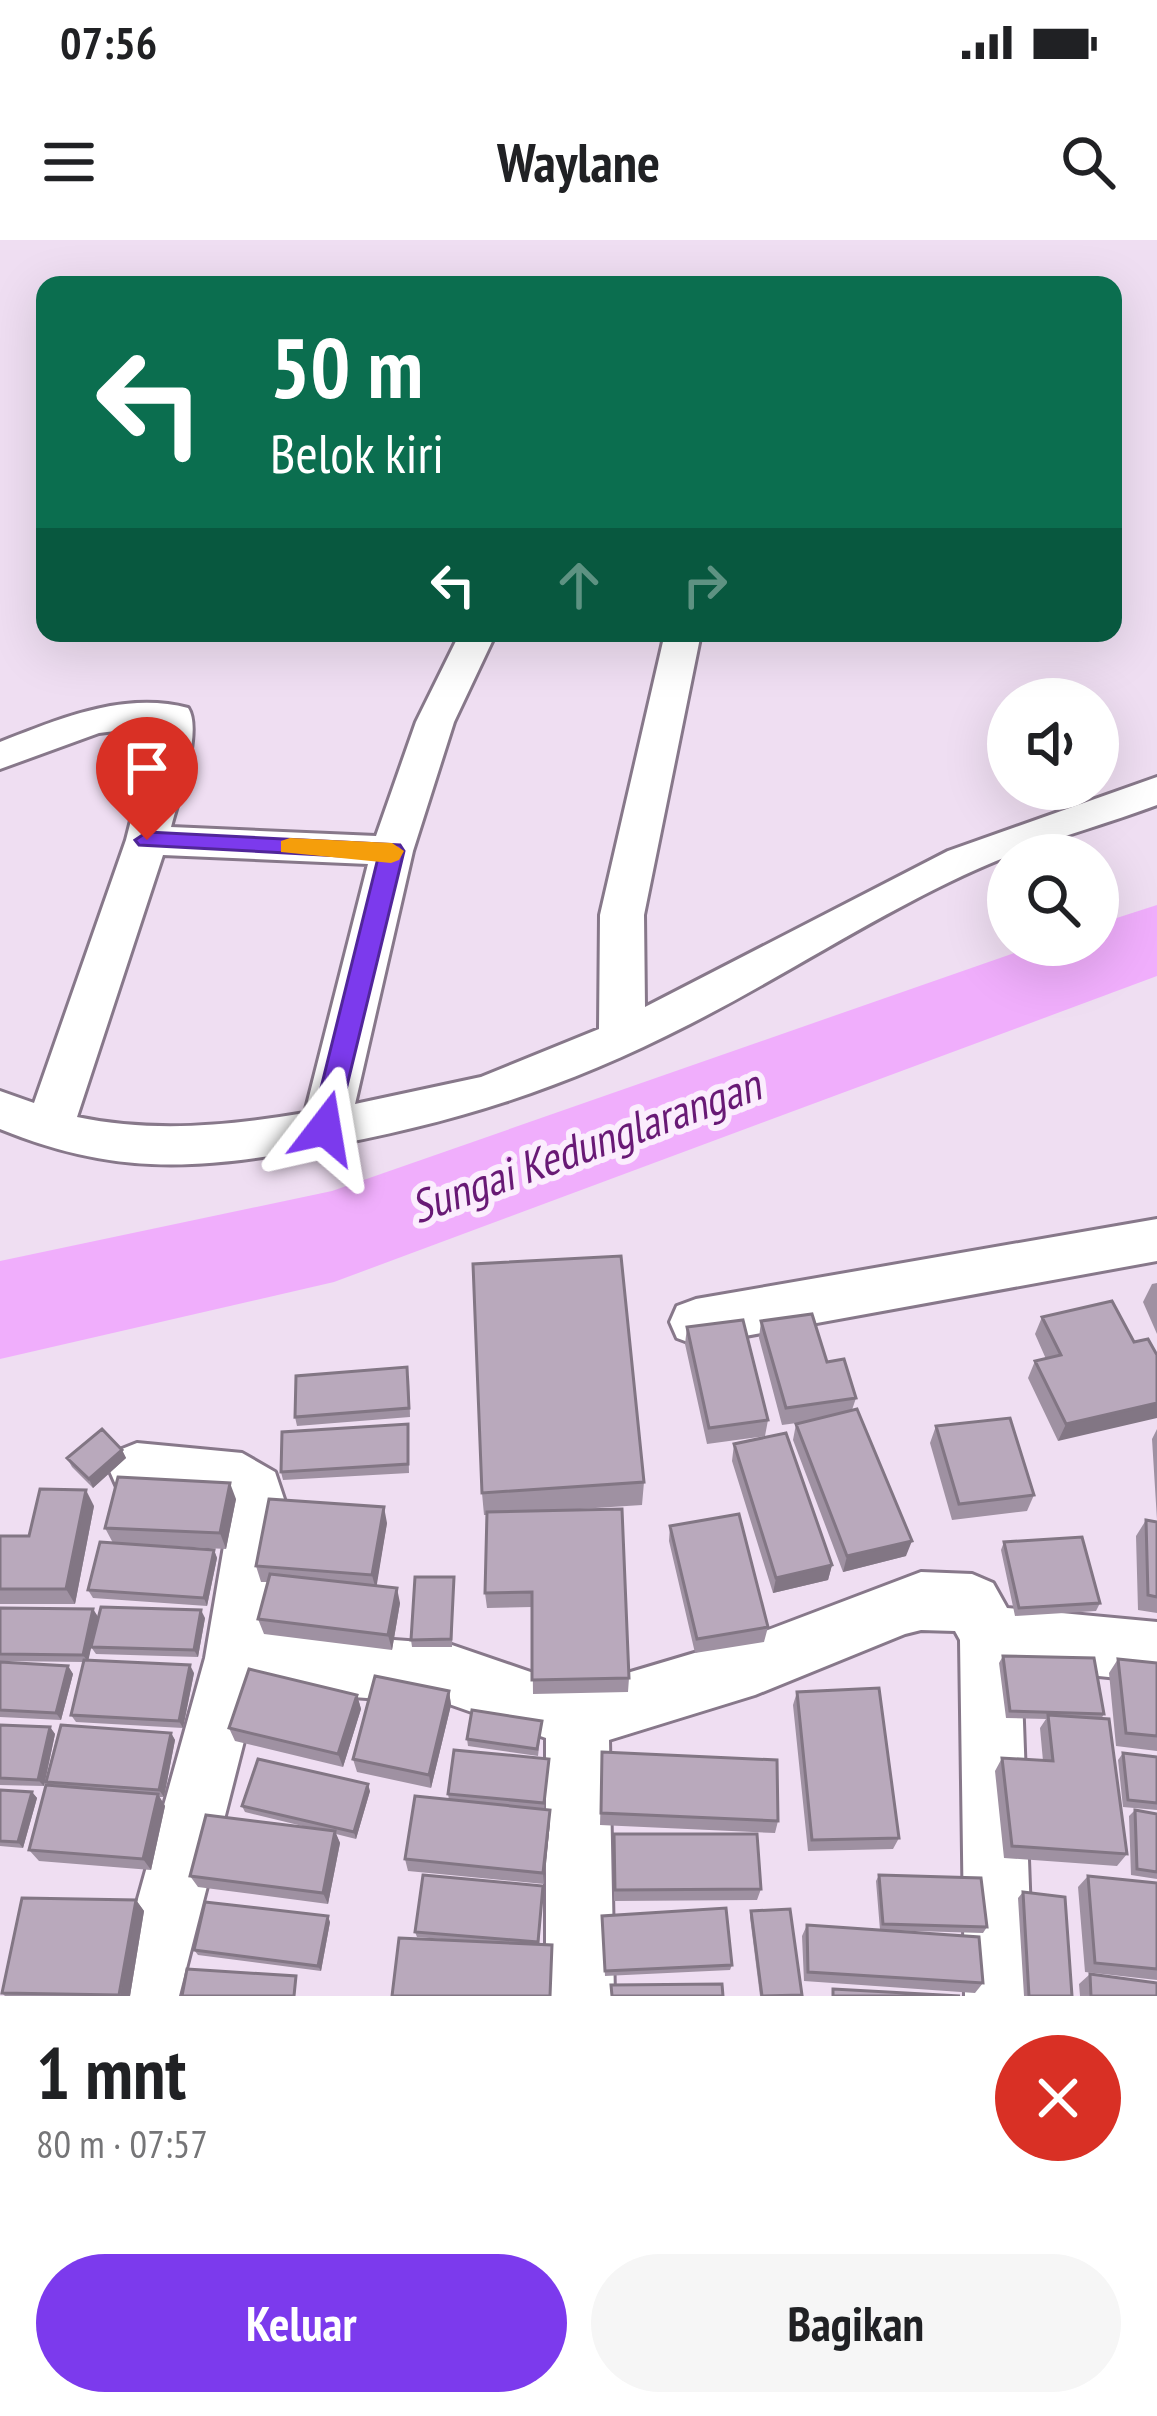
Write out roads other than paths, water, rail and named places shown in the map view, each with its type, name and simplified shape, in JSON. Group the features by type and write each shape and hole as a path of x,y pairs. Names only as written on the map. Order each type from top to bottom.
{"street":[{"path":"325,1128 392,851 435,722 474,642"},
{"path":"622,1035 622,915 680,642"},
{"path":"0,756 77,727 147,711 174,716 174,734 147,840 48,1131"},
{"path":"0,1108 48,1131 137,1148 187,1150 325,1128 492,1091 622,1035 942,871 1157,790"},
{"path":"147,840 392,851"},
{"path":"696,1322 1157,1240"},
{"path":"137,1469 242,1479 256,1490 260,1511 236,1658 145,1996"},
{"path":"236,1658 449,1674 578,1719 755,1665 921,1601 972,1603 990,1636 999,1996"},
{"path":"990,1636 1157,1652"},
{"path":"578,1719 580,1996"}],"waterway":[{"name":"Sungai Kedunglarangan","path":"0,1310 334,1236 1157,939"}]}
